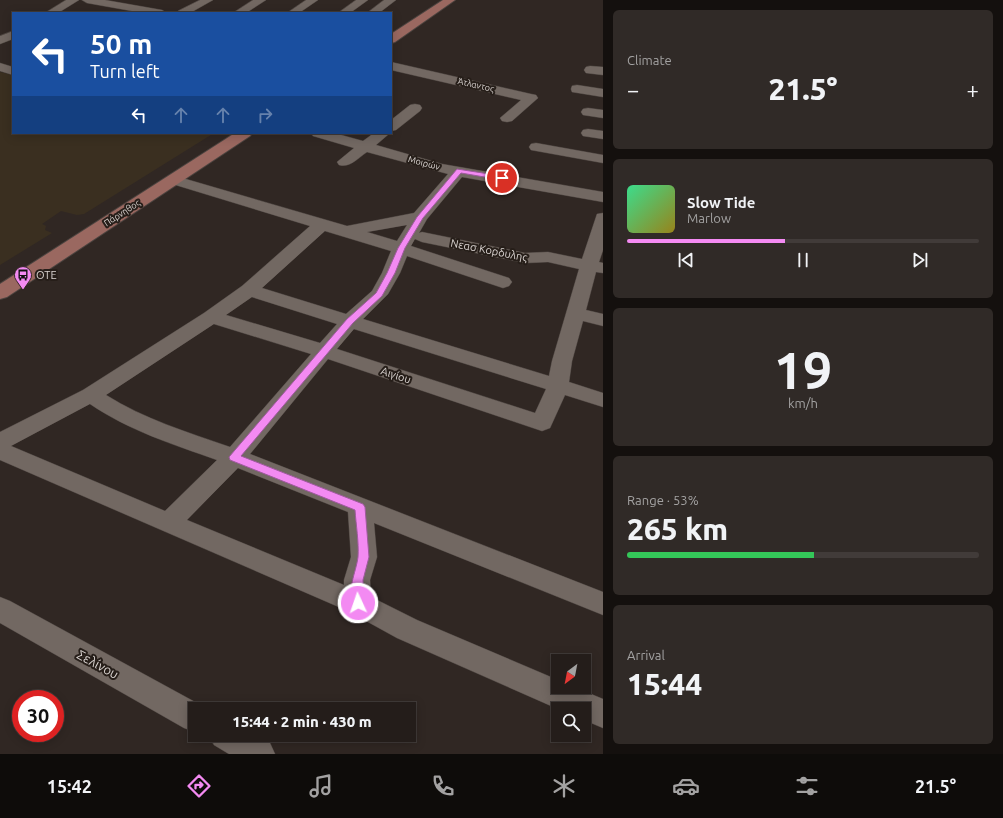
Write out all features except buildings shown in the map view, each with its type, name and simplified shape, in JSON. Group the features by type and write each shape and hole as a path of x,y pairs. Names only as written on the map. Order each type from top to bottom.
{"main road":[{"path":"392,38 450,0"},
{"name":"Πάρνηθος","path":"0,293 243,134"}],"street":[{"path":"52,12 74,0"},
{"path":"87,0 157,12"},
{"path":"130,12 156,0"},
{"path":"184,12 208,0"},
{"path":"240,12 262,0"},
{"path":"294,12 313,0"},
{"path":"344,12 362,0"},
{"path":"373,12 391,0"},
{"name":"Άτλαντος","path":"392,66 531,98 507,118"},
{"path":"0,67 12,71"},
{"path":"590,70 603,71"},
{"path":"577,89 603,93"},
{"path":"394,121 415,108"},
{"path":"588,112 603,114"},
{"path":"588,133 603,136"},
{"name":"Μοιρών","path":"322,134 440,168 603,197"},
{"path":"344,162 382,134"},
{"path":"536,147 603,159"},
{"path":"168,522 234,457 350,321 379,294 391,273 401,248 420,217 459,171"},
{"path":"174,180 401,248 502,282"},
{"path":"348,232 420,217"},
{"path":"558,386 562,361 575,313 596,267 603,218"},
{"path":"0,442 91,395 211,317 249,290 321,225"},
{"name":"Νεασ Κορδυλης","path":"422,237 525,258 548,257 596,267"},
{"path":"249,290 603,400"},
{"path":"575,313 603,320"},
{"name":"Αιγίου","path":"211,317 324,351 542,423 558,386"},
{"path":"91,395 117,412 141,424 234,457 603,604"},
{"path":"0,451 358,603 407,629 603,714"},
{"path":"358,603 357,580 364,557 360,507"},
{"name":"Σελίνου","path":"0,609 188,714"},
{"path":"238,742 259,754"}],"shaded area":[{"path":"0,72 12,75 12,134 212,134 84,214 77,215 61,211 42,224 46,226 45,230 52,233 0,265"}],"place":[{"name":"ΟΤΕ","path":"23,290"}],"route":[{"path":"358,603 357,580 364,557 360,507 234,457 350,321 379,294 391,273 401,248 420,217 459,171 502,178"}]}
